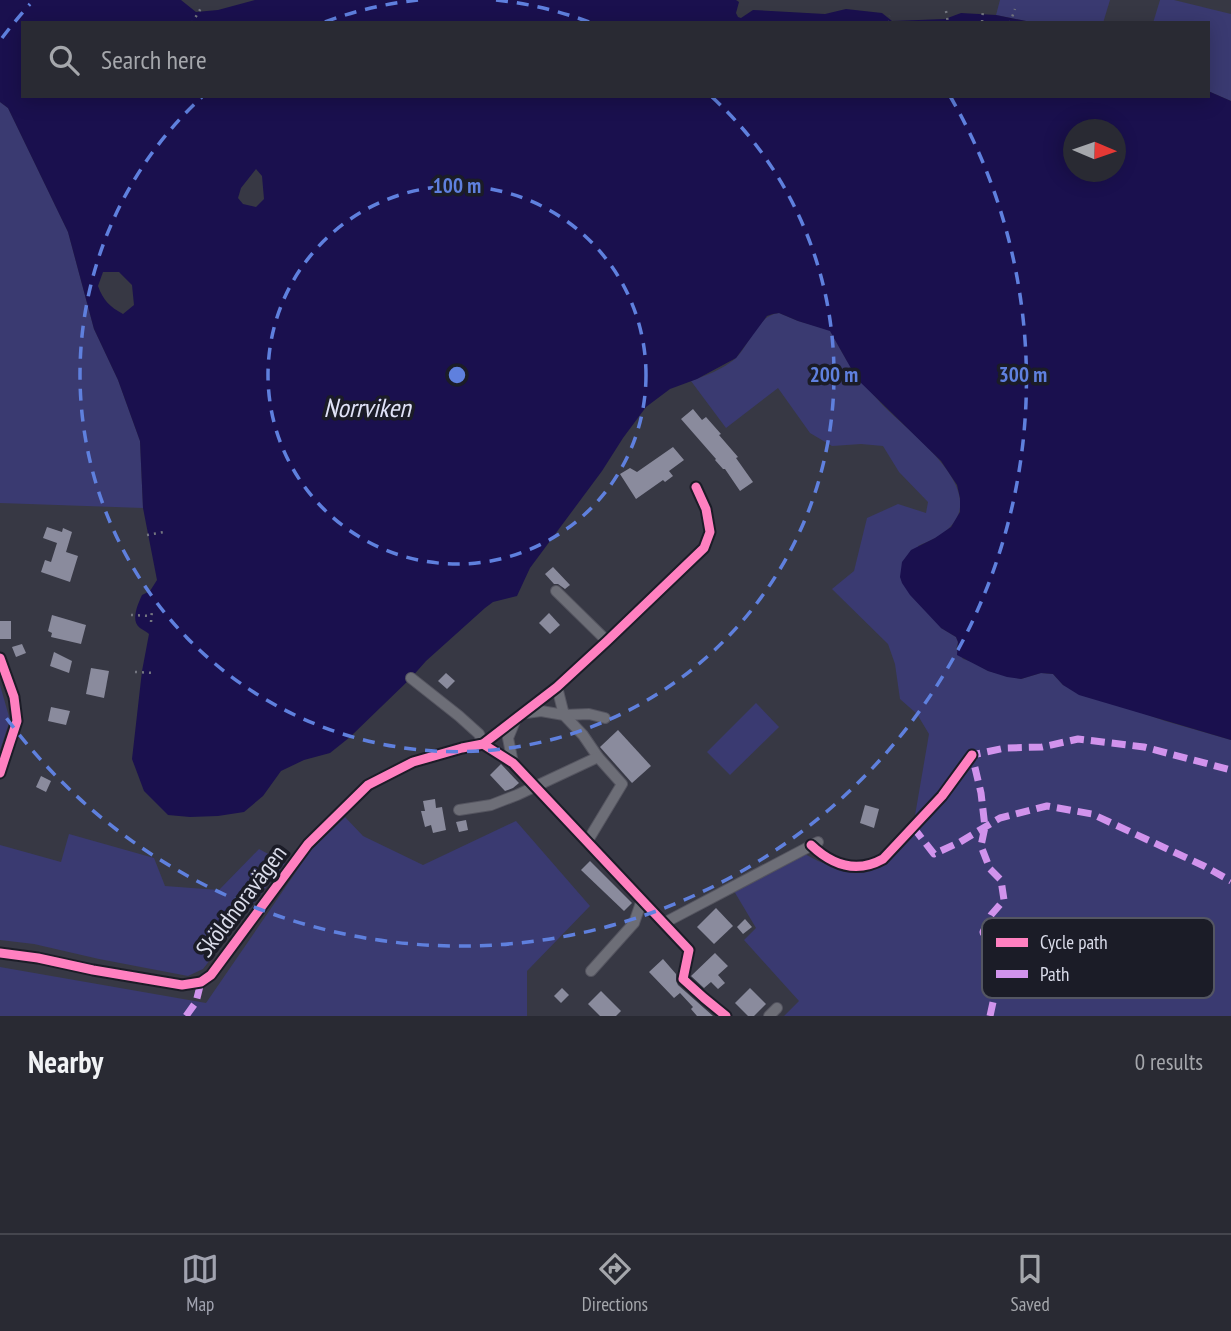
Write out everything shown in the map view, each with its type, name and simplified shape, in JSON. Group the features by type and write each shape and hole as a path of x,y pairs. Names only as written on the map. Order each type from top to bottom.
{"street":[{"name":"Sköldnoravägen","path":"0,953 182,985 201,982 211,975 308,844 369,785 413,761 484,744 557,687 704,548 710,532 706,509 695,486"},
{"path":"556,591 607,641"},
{"path":"0,658 14,697 17,720 0,774"},
{"path":"411,678 479,734 484,744 513,763 664,923 689,950 683,979 726,1016"},
{"path":"557,687 564,715 583,734 598,757 622,784 587,842"},
{"path":"526,713 541,711 564,715 589,714 605,718"},
{"path":"513,763 508,738 515,721"},
{"path":"664,923 814,843 824,857 839,864 872,865 883,859 942,796 972,755"},
{"path":"459,810 491,805 598,757"},
{"path":"591,971 635,923 642,900"}],"path":[{"path":"193,21 201,9"},
{"path":"1011,21 1015,9"},
{"path":"982,10 982,21"},
{"path":"946,11 948,21"},
{"path":"889,21 890,16"},
{"path":"147,535 164,532"},
{"path":"151,622 152,610"},
{"path":"131,615 151,616"},
{"path":"135,672 155,673"}],"shaded area":[{"path":"1000,0 1110,0 1104,21 1026,21 996,15"},
{"path":"1160,0 1174,0 1231,14 1231,101 1210,92 1210,21 1154,21"},
{"path":"0,102 8,108 68,232 94,329 118,380 140,441 143,508 0,503"},
{"path":"779,313 830,330 846,360 864,384 922,442 951,476 959,494 959,511 947,530 918,546 941,628 956,637 956,649 963,659 988,671 1021,679 1041,673 1053,674 1063,685 1165,721 1231,740 1231,1016 784,1016 799,1001 744,940 756,928 734,891 803,853 837,868 874,868 912,833 929,734 917,714 900,699 895,664 888,644 832,589 854,571 867,518 898,504 926,513 928,502 899,472 883,446 832,446 810,433 778,388 726,428 691,381 735,359 759,325 771,315"},
{"path":"0,685 10,720 0,750"},
{"path":"756,703 779,727 730,775 707,752"},
{"path":"345,817 363,836 423,865 516,821 590,906 527,971 527,1016 0,1016 0,967 206,1003 311,850"},
{"path":"69,834 154,858 165,886 219,890 259,849 285,863 203,969 188,976 34,944 0,940 0,845 61,862"}],"water":[{"name":"Norrviken","path":"0,0 181,0 196,12 218,10 255,0 736,0 739,2 736,13 741,18 753,10 825,14 846,9 882,13 892,21 21,21 21,98 1210,98 1210,92 1231,101 1231,740 1079,695 1063,685 1053,674 1041,673 1021,679 1007,677 988,671 957,655 956,637 941,628 910,595 900,577 902,562 911,550 951,527 960,512 957,485 941,461 857,379 830,331 779,313 767,316 736,358 697,379 670,389 646,407 530,568 517,596 493,602 485,608 426,661 350,737 330,753 304,760 281,771 263,796 244,812 218,816 168,815 144,791 132,759 149,634 137,625 136,612 142,595 150,591 157,580 143,508 140,441 118,380 94,329 68,232 8,108 0,102","holes":["256,169 262,176 264,199 256,207 243,204 238,198 241,188","103,272 119,272 132,285 134,305 123,314 107,303 98,286"]},
{"name":"Norrviken","path":"961,13 996,15 1026,21 892,21 945,19"}],"building":[{"path":"693,409 702,420 706,417 721,434 719,435 738,457 736,458 753,482 740,491 725,469 681,419"},
{"path":"673,447 684,460 669,471 673,476 636,499 620,474 630,468 637,472"},
{"path":"47,527 62,532 63,528 72,532 66,552 78,556 70,582 41,572 45,560 51,562 57,543 43,538"},
{"path":"553,567 570,585 565,589 554,584 545,574"},
{"path":"549,613 560,625 550,634 539,623"},
{"path":"52,615 86,625 81,644 51,637 52,633 48,631"},
{"path":"0,621 11,621 11,639 0,639"},
{"path":"22,644 26,653 16,657 12,647"},
{"path":"54,652 72,661 69,673 50,666"},
{"path":"91,668 109,671 104,698 86,694"},
{"path":"446,673 455,681 447,689 438,681"},
{"path":"51,707 70,711 66,725 48,721"},
{"path":"618,730 651,766 632,783 600,747"},
{"path":"501,764 519,783 505,791 490,775"},
{"path":"41,776 51,781 46,792 36,787"},
{"path":"435,799 436,808 442,807 446,830 433,833 431,825 425,827 421,811 425,811 423,801"},
{"path":"865,805 879,809 874,828 860,823"},
{"path":"466,820 468,830 459,832 456,822"},
{"path":"590,861 632,903 624,911 581,870"},
{"path":"716,908 733,926 714,944 697,927"},
{"path":"745,919 752,927 743,934 737,927"},
{"path":"715,953 728,966 718,975 725,983 718,989 711,982 704,988 691,976"},
{"path":"663,959 676,974 678,985 713,1016 697,1016 691,1009 693,1007 680,993 674,998 649,972"},
{"path":"562,988 569,995 561,1003 554,996"},
{"path":"750,988 766,1004 754,1016 748,1016 735,1003"},
{"path":"601,991 621,1011 616,1016 600,1016 588,1004"}],"marked path":[{"path":"990,918 1004,900 1001,880 990,869 981,846 985,827 981,793 972,755 1005,748 1042,747 1078,739 1144,747 1231,770"},
{"path":"913,827 934,854 1000,818 1047,806 1092,814 1231,881"},
{"path":"186,1016 196,1002 201,982"},
{"path":"990,1016 994,998"}],"cycle path":[{"path":"0,953 182,985 201,982 211,975 308,844 368,785 413,762 483,744 557,687 704,548 710,532 706,509 696,487"},
{"path":"0,658 14,697 17,721 0,773"},
{"path":"483,744 513,763 689,950 683,979 726,1016"},
{"path":"811,845 827,858 845,865 863,866 883,859 942,796 972,755"}]}
